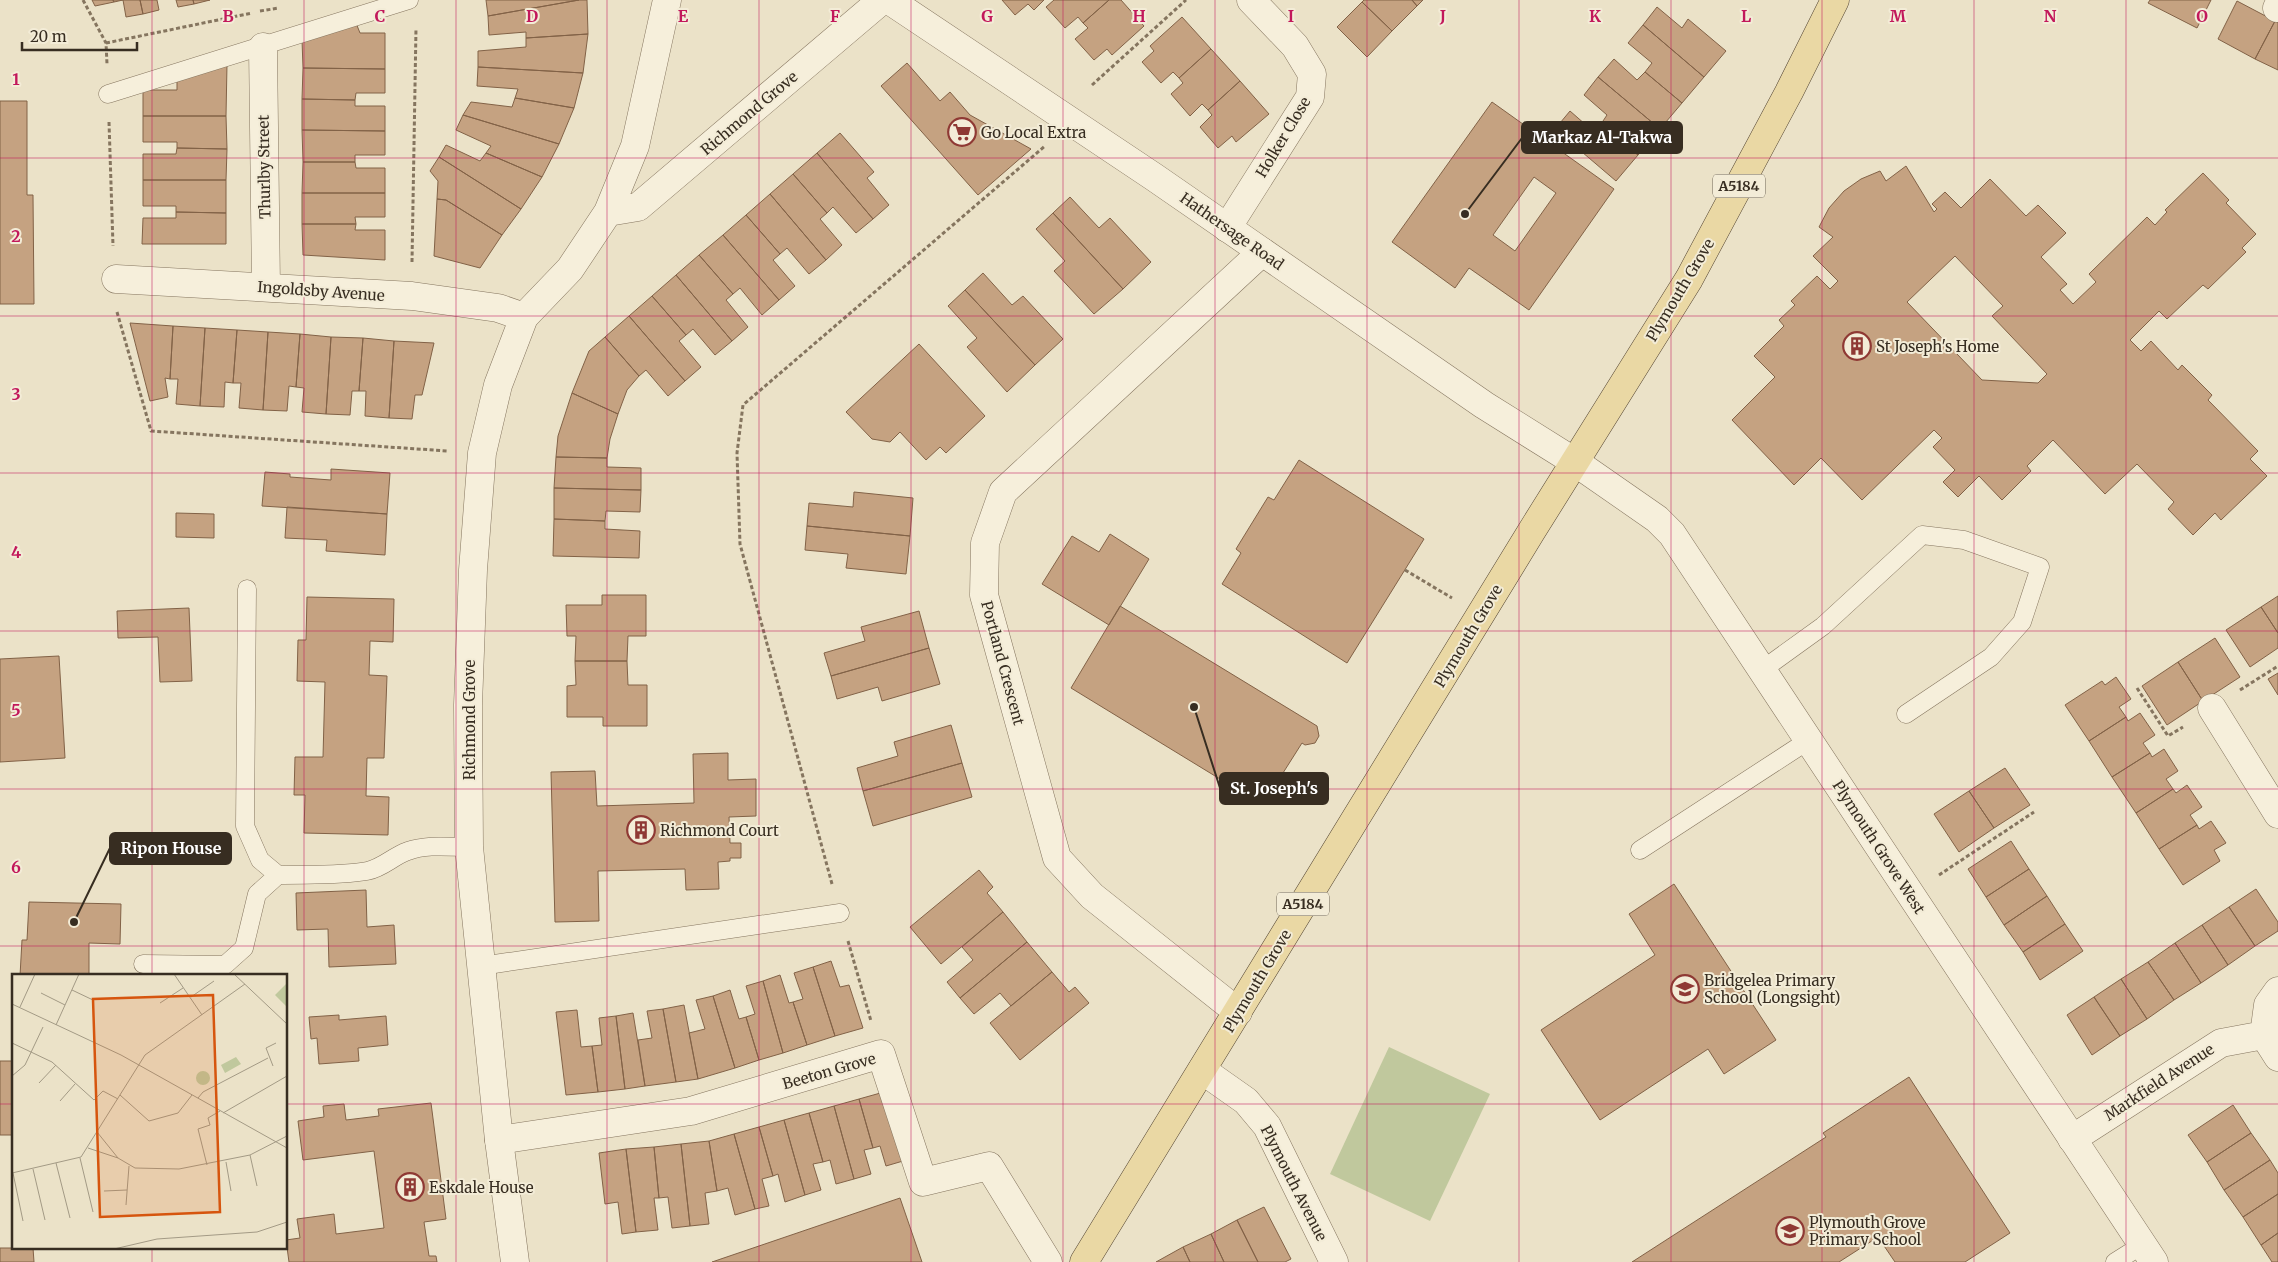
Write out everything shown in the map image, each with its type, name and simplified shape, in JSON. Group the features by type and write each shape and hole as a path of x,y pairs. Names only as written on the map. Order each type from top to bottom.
{"main road":[{"name":"Plymouth Grove","path":"1084,1262 1689,279 1789,92 1835,0"}],"street":[{"name":"Richmond Grove","path":"514,1262 499,1140 469,846 468,705 473,570 482,453 498,384 524,317 570,269 608,212 635,146 667,0"},
{"name":"Richmond Grove","path":"608,212 638,207 882,0"},
{"name":"Hathersage Road","path":"889,0 1478,400 1575,462"},
{"name":"Holker Close","path":"1227,228 1310,97 1312,74 1295,46 1251,0"},
{"name":"Thurlby Street","path":"263,47 266,287"},
{"name":"Portland Crescent","path":"1238,1012 1092,896 1057,858 984,595 985,543 1003,492 1262,252"},
{"name":"Ingoldsby Avenue","path":"116,279 412,296 498,308 524,317"},
{"name":"Plymouth Grove West","path":"1575,462 1658,518 1672,534 2148,1253"},
{"path":"2212,708 2278,814"},
{"name":"Markfield Avenue","path":"2072,1139 2221,1043 2271,1046 2268,1005 2278,991"},
{"name":"Beeton Grove","path":"499,1140 691,1111 881,1054 923,1182 989,1166 1048,1262"},
{"name":"Plymouth Avenue","path":"1202,1070 1246,1101 1267,1126 1334,1262"}],"lane":[{"path":"108,94 409,0"},
{"path":"1762,670 1823,626 1922,535 1964,540 2040,567 2022,622 1991,657 1906,714"},
{"path":"246,589 245,826 260,860 278,875"},
{"path":"1640,850 1809,740"},
{"path":"143,964 225,965 244,948 257,894 278,875 366,872 382,867 394,857 410,850 436,846 469,846"},
{"path":"481,966 840,913"},
{"path":"2115,1262 2148,1253"}],"path":[{"path":"1092,85 1186,0"},
{"path":"106,43 287,6"},
{"path":"412,296 416,20"},
{"path":"881,1054 840,913 740,544 737,453 743,405 1045,146"},
{"path":"1405,570 1480,616"},
{"path":"1910,894 2034,812"}],"green space":[{"path":"1389,1047 1490,1094 1430,1221 1330,1174"}],"building":[{"path":"92,0 113,0 114,2 95,6"},
{"path":"123,0 140,0 143,14 126,17"},
{"path":"140,0 157,0 159,10 143,14"},
{"path":"176,0 193,0 194,4 178,7"},
{"path":"193,0 210,0 194,4"},
{"path":"486,0 579,0 488,16"},
{"path":"587,0 588,34 526,38 526,32 489,35 488,16"},
{"path":"1002,0 1044,0 1034,10 1028,4 1015,15"},
{"path":"1054,0 1109,0 1083,23 1078,17 1065,28 1046,7"},
{"path":"1109,0 1121,0 1144,26 1112,55 1107,49 1094,60 1075,39 1088,28 1083,23"},
{"path":"1364,0 1412,0 1417,6 1392,31 1362,2"},
{"path":"1412,0 1423,0 1417,6"},
{"path":"2150,0 2211,0 2197,28 2148,3"},
{"path":"2237,1 2275,21 2255,59 2218,39"},
{"path":"1362,2 1392,31 1367,57 1337,27"},
{"path":"1657,7 1682,28 1688,19 1726,51 1704,77 1643,25"},
{"path":"1182,17 1211,49 1179,78 1173,72 1161,83 1142,62 1154,51 1150,46"},
{"path":"2275,21 2278,22 2278,70 2255,59"},
{"path":"356,23 360,33 385,33 385,69 303,68 302,40"},
{"path":"1643,25 1704,77 1682,103 1645,72 1652,63 1628,43"},
{"path":"588,34 583,73 478,67 478,51 526,47 526,38"},
{"path":"1211,49 1240,81 1208,110 1202,104 1190,116 1171,94 1183,83 1179,78"},
{"path":"1614,59 1637,80 1645,72 1682,103 1660,129 1598,77"},
{"name":"Go Local Extra","path":"907,63 940,101 950,92 970,115 1031,149 978,195 881,86"},
{"path":"227,64 226,116 143,116 143,90 177,90 177,79"},
{"path":"478,67 583,73 574,108 515,98 518,89 477,86"},
{"path":"303,68 385,69 385,93 356,93 355,100 302,99"},
{"path":"1598,77 1660,129 1638,155 1601,124 1607,115 1584,95"},
{"path":"1240,81 1269,114 1236,142 1232,136 1218,148 1200,127 1212,115 1208,110"},
{"path":"515,98 574,108 559,144 463,115 471,102 512,107"},
{"path":"302,99 355,100 355,106 385,106 385,131 302,130"},
{"path":"0,101 27,101 27,195 33,195 34,304 0,304"},
{"path":"1492,102 1614,189 1529,310 1469,268 1455,288 1392,242","holes":["1534,177 1556,193 1515,251 1493,235"]},
{"path":"1570,111 1594,132 1601,124 1638,155 1616,181 1555,129"},
{"path":"463,115 559,144 542,177 486,153 491,146 456,130"},
{"path":"143,116 226,116 227,149 177,148 177,142 143,142"},
{"path":"302,130 385,131 385,155 355,155 355,162 303,162"},
{"path":"840,133 874,172 867,178 889,205 873,219 817,153"},
{"path":"446,145 480,161 486,153 542,177 521,209 439,157"},
{"path":"177,148 227,149 226,180 143,180 143,154 176,154"},
{"path":"817,153 873,219 856,233 833,207 827,213 793,174"},
{"path":"439,157 521,209 502,235 446,200 437,199 438,181 430,171"},
{"path":"303,162 355,162 356,168 385,168 385,193 302,193"},
{"name":"St Joseph's Home","path":"1906,166 1934,212 1937,209 1932,204 1945,192 1961,208 1990,179 2026,216 2038,205 2066,233 2041,257 2067,284 2060,290 2073,304 2096,282 2089,274 2147,217 2155,225 2167,212 2165,210 2203,173 2229,200 2226,203 2256,234 2242,248 2246,252 2208,289 2203,285 2167,319 2159,311 2130,340 2141,351 2151,341 2178,370 2182,365 2212,395 2208,400 2258,451 2250,459 2267,476 2221,520 2215,513 2193,535 2168,509 2174,502 2137,464 2105,494 2053,440 2027,466 2031,471 2002,500 1979,476 1958,497 1943,482 1955,470 1933,447 1942,438 1934,430 1862,500 1821,458 1794,485 1732,420 1775,377 1754,356 1784,326 1779,320 1795,305 1791,301 1817,276 1830,289 1838,281 1813,256 1833,237 1819,227 1829,208 1844,191 1861,179 1880,171 1886,181","holes":["1955,256 2003,306 1992,316 2047,374 2038,383 1982,380 1907,302"]},
{"path":"793,174 827,213 820,219 842,245 826,260 770,194"},
{"path":"143,180 226,180 226,213 176,212 176,206 143,206"},
{"path":"302,193 385,193 385,217 355,217 356,224 302,224"},
{"path":"770,194 826,260 809,274 787,248 780,254 746,215"},
{"path":"1070,197 1099,228 1110,218 1151,262 1123,289 1053,213"},
{"path":"437,199 446,200 502,235 480,268 434,256"},
{"path":"176,212 226,213 226,244 142,244 143,218 176,218"},
{"path":"1053,213 1123,289 1094,314 1054,271 1065,261 1036,229"},
{"path":"746,215 780,254 773,260 795,286 779,300 723,235"},
{"path":"302,224 356,224 355,230 385,230 385,260 303,255"},
{"path":"723,235 779,300 762,315 740,288 733,294 699,255"},
{"path":"699,255 733,294 726,300 748,327 732,341 676,275"},
{"path":"983,273 1012,305 1023,296 1063,339 1035,365 965,290"},
{"path":"676,275 732,341 715,355 693,329 686,335 652,296"},
{"path":"965,290 1035,365 1007,392 967,347 977,338 948,306"},
{"path":"652,296 686,335 679,341 701,367 685,381 629,316"},
{"path":"629,316 685,381 668,396 646,370 639,376 605,337"},
{"path":"130,323 173,326 170,379 165,378 168,397 150,401"},
{"path":"173,326 205,328 200,406 176,404 178,379 170,379"},
{"path":"205,328 237,330 233,383 225,382 224,407 200,406"},
{"path":"237,330 268,332 263,410 239,408 241,383 233,383"},
{"path":"268,332 300,334 296,387 289,386 287,411 263,410"},
{"path":"300,334 331,337 326,414 302,412 304,388 296,387"},
{"path":"331,337 363,338 359,391 352,391 350,415 326,414"},
{"path":"605,337 639,376 627,390 618,414 572,393 589,351"},
{"path":"363,338 394,341 389,418 365,416 366,391 359,391"},
{"path":"394,341 434,343 422,395 415,395 412,419 389,418"},
{"path":"919,344 985,416 946,453 940,447 926,460 900,432 890,442 872,439 846,412"},
{"path":"572,393 618,414 610,439 607,458 556,457 558,436"},
{"path":"556,457 607,458 607,467 641,468 641,490 554,488"},
{"path":"1299,460 1424,539 1347,663 1222,584 1241,553 1236,549 1268,497 1274,500"},
{"path":"331,469 390,473 387,514 262,506 265,472 290,474 290,477 331,480"},
{"path":"554,488 641,490 640,512 606,511 605,521 554,519"},
{"path":"854,492 913,498 910,536 807,526 809,503 853,507"},
{"path":"287,507 387,514 385,555 326,551 327,540 285,538"},
{"path":"176,513 214,514 214,538 176,537"},
{"path":"554,519 605,521 605,529 640,531 639,558 553,556"},
{"path":"807,526 910,536 906,574 846,568 848,554 805,550"},
{"path":"1110,534 1149,559 1109,625 1042,584 1072,536 1099,552"},
{"path":"602,595 646,595 646,636 628,636 627,661 575,661 576,636 567,636 566,605 602,605"},
{"path":"2278,596 2278,633 2261,607"},
{"path":"307,597 394,599 393,642 370,641 369,675 387,676 384,758 367,758 366,796 389,797 388,835 304,833 305,795 294,795 295,757 323,757 325,682 297,681 298,640 306,640"},
{"path":"1120,606 1317,726 1319,736 1315,743 1305,745 1302,743 1276,784 1269,779 1256,801 1071,688"},
{"path":"2261,607 2278,633 2278,648 2250,667 2226,630"},
{"path":"189,608 192,681 160,682 158,637 118,638 117,611"},
{"path":"919,611 929,648 831,676 824,653 865,641 861,627"},
{"path":"2215,638 2240,677 2203,701 2178,662"},
{"path":"929,648 940,684 882,701 878,687 837,699 831,676"},
{"path":"59,656 65,758 0,762 0,659"},
{"path":"575,661 627,661 628,685 647,685 647,726 603,726 603,717 567,717 567,686 576,685"},
{"path":"2178,662 2203,701 2167,725 2142,686"},
{"path":"2278,673 2278,695 2268,679"},
{"path":"2116,677 2131,699 2119,707 2126,717 2089,741 2065,705 2102,681 2105,685"},
{"path":"2140,713 2155,735 2143,743 2150,753 2112,777 2089,741 2126,717 2128,721"},
{"path":"951,725 962,763 863,791 857,768 898,756 894,742"},
{"path":"2164,749 2178,771 2166,779 2173,789 2136,813 2112,777 2150,753 2152,757"},
{"name":"Richmond Court","path":"728,753 728,780 756,779 756,816 729,817 730,843 741,843 741,858 730,858 730,861 718,862 719,889 686,890 685,869 598,871 599,921 555,922 551,772 595,771 597,806 694,803 693,754"},
{"path":"962,763 972,797 873,826 863,791"},
{"path":"2005,768 2030,805 1994,828 1969,791"},
{"path":"2187,785 2202,807 2190,815 2197,825 2159,849 2136,813 2173,789 2176,793"},
{"path":"1969,791 1994,828 1959,852 1934,814"},
{"path":"2211,821 2226,843 2214,850 2220,861 2183,885 2159,849 2197,825 2199,829"},
{"path":"2011,841 2029,869 1986,897 1968,869"},
{"path":"2029,869 2047,896 2004,925 1986,897"},
{"path":"979,870 993,887 987,893 1003,912 941,964 910,927"},
{"path":"1674,884 1776,1040 1724,1074 1708,1049 1600,1120 1541,1030 1655,955 1629,914"},
{"path":"2256,889 2278,922 2278,931 2255,946 2229,907"},
{"path":"366,890 367,927 394,925 396,964 329,967 328,929 297,930 296,893"},
{"path":"2047,896 2065,924 2023,952 2004,925"},
{"path":"29,902 121,904 120,944 89,943 89,974 20,974 22,940 27,940"},
{"path":"2229,907 2255,946 2228,965 2202,925"},
{"path":"1003,912 1027,942 960,998 947,982 973,960 962,947"},
{"path":"2065,924 2083,951 2040,980 2023,952"},
{"path":"2202,925 2228,965 2201,983 2175,943"},
{"path":"1027,942 1052,972 1011,1006 1000,993 974,1014 960,998"},
{"path":"2175,943 2201,983 2174,1000 2148,962"},
{"path":"831,961 840,987 849,985 863,1028 835,1036 813,967"},
{"path":"2148,962 2174,1000 2147,1019 2121,979"},
{"path":"813,967 835,1036 807,1045 793,1002 803,999 794,973"},
{"path":"1052,972 1069,992 1075,987 1089,1003 1020,1060 990,1023"},
{"path":"780,975 789,1003 793,1002 807,1045 783,1053 763,981"},
{"path":"2121,979 2147,1019 2120,1036 2094,997"},
{"path":"763,981 783,1053 759,1060 746,1017 755,1014 746,986"},
{"path":"730,990 739,1019 746,1017 759,1060 735,1068 713,996"},
{"path":"713,996 735,1068 698,1079 689,1033 705,1029 696,1000"},
{"path":"2094,997 2120,1036 2092,1055 2067,1015"},
{"path":"684,1005 698,1079 676,1082 663,1009"},
{"path":"663,1009 676,1082 645,1086 638,1040 652,1038 647,1011"},
{"path":"577,1010 581,1047 592,1046 598,1092 566,1095 556,1012"},
{"path":"633,1013 645,1086 625,1089 616,1016"},
{"path":"339,1015 339,1020 386,1016 388,1045 358,1048 359,1061 319,1064 317,1038 311,1039 309,1017"},
{"path":"616,1016 625,1089 598,1092 592,1046 602,1045 599,1018"},
{"path":"0,1061 12,1061 12,1135 0,1135"},
{"path":"1909,1077 2010,1233 1965,1262 1895,1262 1878,1237 1839,1262 1632,1262 1826,1137 1823,1133"},
{"path":"884,1092 903,1161 886,1166 880,1146 873,1148 859,1099"},
{"path":"859,1099 873,1148 864,1150 871,1174 854,1179 834,1106"},
{"name":"Eskdale House","path":"431,1103 446,1219 424,1222 429,1256 436,1256 437,1262 289,1262 288,1240 300,1238 297,1219 334,1214 336,1234 384,1228 374,1151 303,1160 298,1121 324,1117 323,1106 344,1104 346,1120 379,1116 378,1109"},
{"path":"2233,1105 2251,1133 2207,1162 2188,1135"},
{"path":"834,1106 854,1179 836,1184 830,1160 823,1162 809,1113"},
{"path":"809,1113 823,1162 813,1164 821,1190 805,1195 784,1120"},
{"path":"784,1120 805,1195 785,1202 778,1174 773,1176 759,1127"},
{"path":"759,1127 773,1176 762,1179 769,1206 755,1209 734,1134"},
{"path":"2251,1133 2270,1160 2224,1190 2207,1162"},
{"path":"734,1134 755,1209 735,1215 728,1188 717,1191 709,1141"},
{"path":"709,1141 717,1191 705,1193 709,1224 690,1226 681,1144"},
{"path":"681,1144 690,1226 672,1228 668,1197 659,1198 654,1147"},
{"path":"654,1147 659,1198 654,1198 658,1230 636,1232 626,1149"},
{"path":"626,1149 636,1232 622,1234 618,1202 605,1204 599,1153"},
{"path":"2270,1160 2278,1173 2278,1194 2243,1217 2224,1190"},
{"path":"2278,1194 2278,1233 2261,1245 2243,1217"},
{"path":"900,1198 922,1262 712,1262"},
{"path":"1264,1207 1291,1259 1285,1262 1258,1262 1237,1220"},
{"path":"1237,1220 1258,1262 1224,1262 1211,1234"},
{"path":"2278,1233 2278,1262 2272,1262 2261,1245"},
{"path":"1211,1234 1224,1262 1190,1262 1183,1247"},
{"path":"1183,1247 1190,1262 1156,1262"},
{"path":"0,1248 33,1250 34,1262 0,1262"}],"place":[{"name":"Go Local Extra","path":"962,132"},
{"name":"Markaz Al-Takwa","path":"1465,214"},
{"name":"St Joseph's Home","path":"1857,346"},
{"name":"St. Joseph's","path":"1194,707"},
{"name":"Richmond Court","path":"641,830"},
{"name":"Ripon House","path":"74,922"},
{"name":"Bridgelea Primary School (Longsight)","path":"1685,989"},
{"name":"Eskdale House","path":"410,1187"},
{"name":"Plymouth Grove Primary School","path":"1790,1231"}]}
